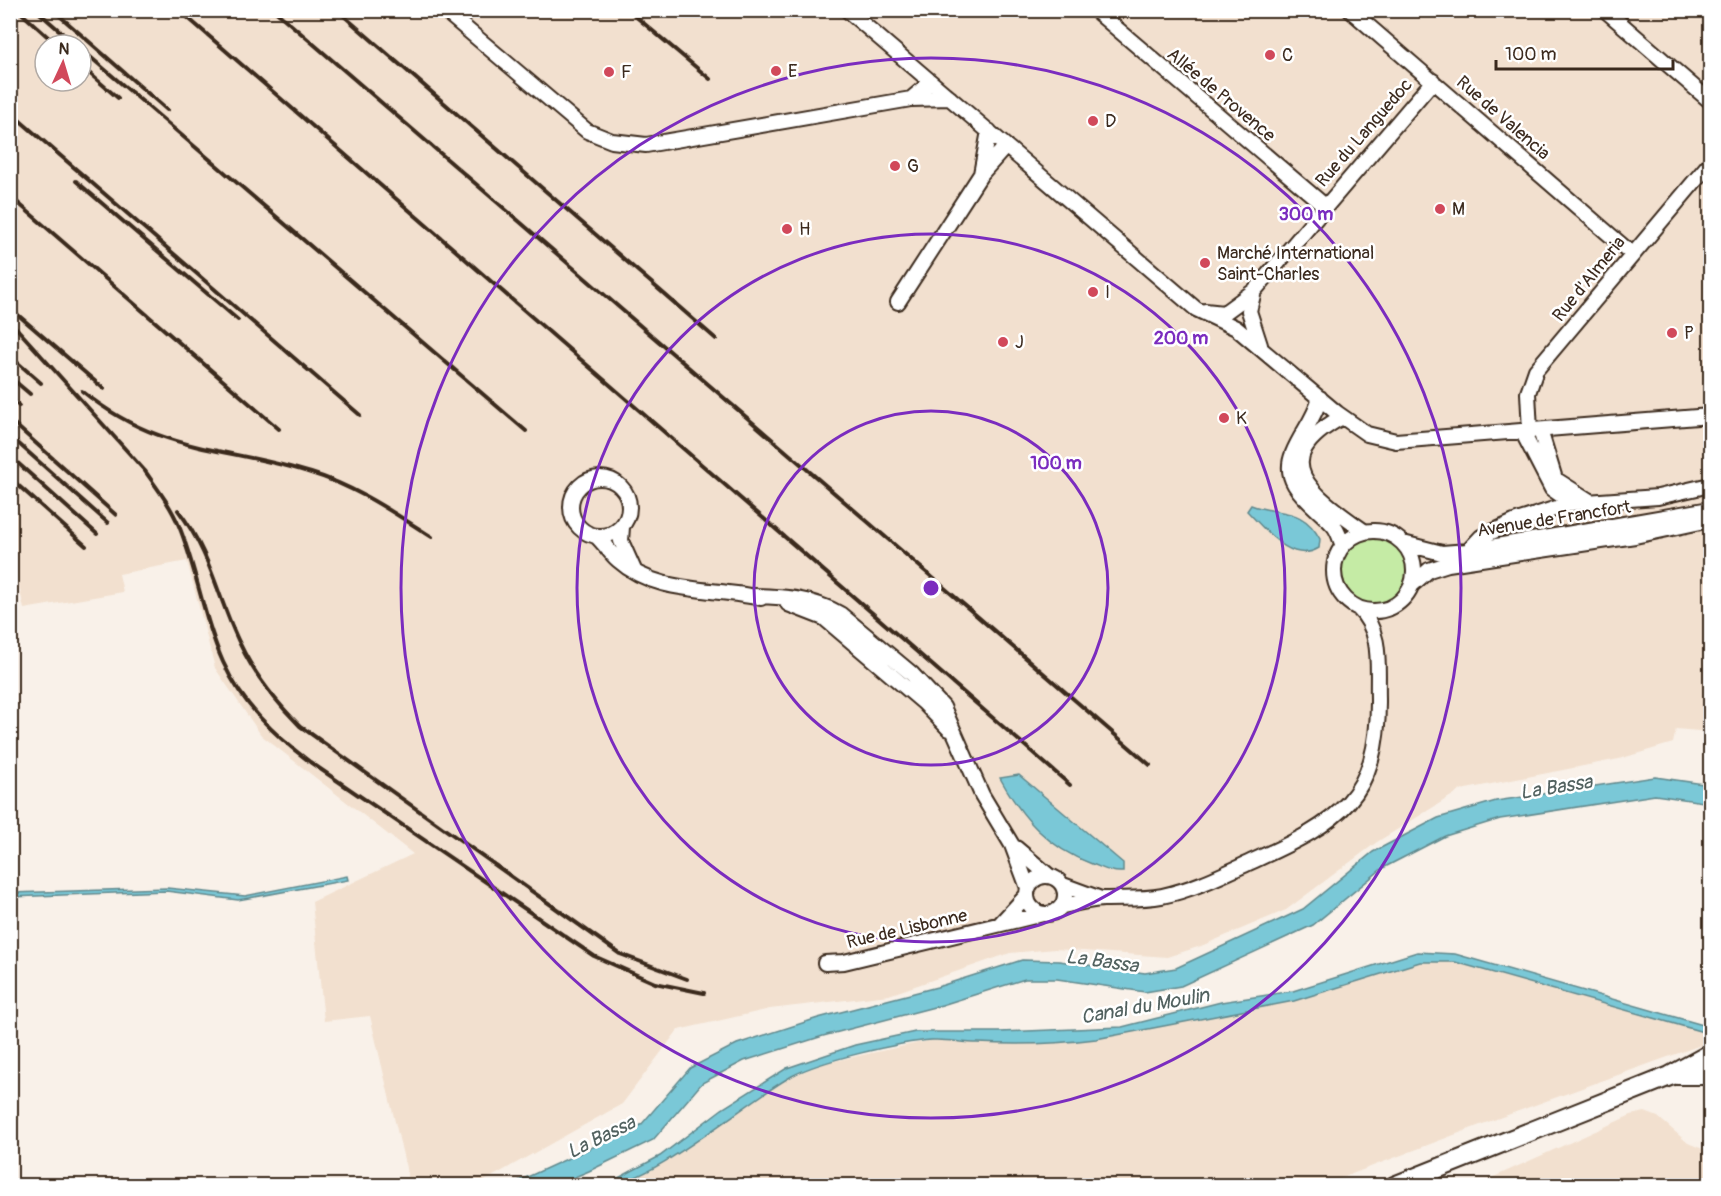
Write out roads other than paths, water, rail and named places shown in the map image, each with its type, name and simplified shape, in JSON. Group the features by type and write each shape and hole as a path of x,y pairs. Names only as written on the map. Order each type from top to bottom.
{"main road":[{"path":"1394,1185 1670,1076 1710,1054"},
{"path":"1670,1076 1701,1073 1710,1075"},
{"path":"1422,1185 1455,1171 1502,1144"}],"street":[{"path":"444,10 587,131 612,141 645,145 911,99 950,98"},
{"path":"847,10 1196,309 1236,328 1342,417 1367,434 1396,441 1710,416"},
{"name":"Allée de Provence","path":"1095,10 1325,206"},
{"name":"Rue de Valencia","path":"1350,10 1636,249"},
{"path":"1605,10 1710,101"},
{"name":"Rue du Languedoc","path":"1196,309 1224,313 1254,291 1433,81"},
{"path":"911,99 931,82"},
{"path":"981,174 989,131"},
{"path":"898,302 981,174 1006,146"},
{"name":"Rue d'Almeria","path":"1530,431 1528,393 1536,370 1710,163"},
{"path":"1254,291 1249,311 1252,329 1260,347"},
{"path":"1320,398 1314,417 1292,453 1290,477 1301,494 1335,526 1343,546"},
{"path":"1342,417 1322,428 1302,450 1301,473 1310,488 1365,532"},
{"path":"1530,431 1555,480 1588,501"},
{"path":"1530,431 1552,489 1572,503"},
{"path":"634,572 621,541 622,527 629,512 626,495 609,480 593,479 578,488 571,506 576,523 581,529 596,536 617,560 634,572 664,585 809,600 840,614 932,694 947,714 954,735 982,795 1012,845 1028,891 1031,907 1042,914 1054,913 1063,906 1101,899 1137,899 1192,888 1296,841 1323,826 1339,813 1358,789 1371,765 1377,743 1377,640 1383,621 1393,607"},
{"path":"1468,551 1481,537 1514,522 1572,503 1658,496 1710,485"},
{"name":"Avenue de Francfort","path":"1403,543 1442,553 1468,551 1679,516 1710,508"},
{"name":"Avenue de Francfort","path":"1413,584 1429,570 1460,562 1710,522"},
{"path":"596,536 614,532 622,527"},
{"path":"1358,608 1382,611 1393,607 1401,601 1413,584 1414,562 1403,543 1385,533 1365,532 1343,546 1336,560 1335,580 1343,597 1368,617 1377,640"},
{"path":"1012,845 1048,876 1063,885 1101,899"},
{"path":"996,927 1009,917 1036,878 1048,876"},
{"path":"1063,885 1066,896 1063,906"},
{"name":"Rue de Lisbonne","path":"825,963 844,962 1042,914"}],"water":[{"path":"1251,505 1290,514 1306,521 1320,539 1319,548 1309,552 1298,552 1279,543 1247,511"},
{"path":"1019,775 1123,863 1123,872 1108,870 1076,857 1038,830 1017,806 1000,778"},
{"path":"1655,777 1710,785 1710,803 1655,795 1500,819 1445,836 1383,868 1313,925 1181,986 1145,992 1057,979 1025,979 942,1005 823,1036 744,1061 702,1083 653,1140 589,1171 556,1185 510,1185 641,1125 690,1068 737,1044 818,1018 937,987 1022,960 1059,961 1145,973 1176,968 1303,909 1373,852 1438,818 1496,801"},
{"path":"347,876 348,880 238,900 166,891 11,897 11,893 167,888 245,896"},
{"path":"1417,952 1455,954 1710,1027 1707,1033 1455,962 1420,962 1294,1001 1096,1039 1022,1044 932,1040 881,1048 821,1064 792,1076 647,1172 624,1182 605,1185 660,1156 722,1109 787,1068 855,1045 915,1032 1000,1032 1122,1027 1221,1002 1293,991"}],"railway":[{"path":"18,10 44,33"},
{"path":"36,10 62,33"},
{"path":"53,10 167,110"},
{"path":"179,10 1070,785"},
{"path":"274,10 1150,765"},
{"path":"337,10 716,339"},
{"path":"628,10 710,79"},
{"path":"93,59 526,431"},
{"path":"93,76 118,98"},
{"path":"10,112 360,415"},
{"path":"76,181 238,320"},
{"path":"10,196 279,429"},
{"path":"10,308 104,389"},
{"path":"10,321 145,471 164,497 185,543 210,628 223,662 249,705 272,730 310,762 594,956 655,983 704,993"},
{"path":"10,356 41,383"},
{"path":"10,377 30,394"},
{"path":"82,391 111,412 166,438 279,464 327,478 374,501 432,537"},
{"path":"10,398 19,406"},
{"path":"10,420 116,515"},
{"path":"10,436 108,523"},
{"path":"10,456 97,534"},
{"path":"10,478 86,546"},
{"path":"178,510 199,543 232,627 252,667 283,708 300,726 620,954 687,979"}],"place":[{"name":"C","path":"1270,55"},
{"name":"E","path":"776,71"},
{"name":"F","path":"609,72"},
{"name":"D","path":"1093,121"},
{"name":"G","path":"895,166"},
{"name":"M","path":"1440,209"},
{"name":"H","path":"787,229"},
{"name":"Marché International Saint-Charles","path":"1205,263"},
{"name":"I","path":"1093,292"},
{"name":"P","path":"1672,333"},
{"name":"J","path":"1003,342"},
{"name":"K","path":"1224,418"}],"water label":[{"name":"La Bassa","path":"1556,787"},
{"name":"La Bassa","path":"1102,961"},
{"name":"Canal du Moulin","path":"1145,1006"},
{"name":"La Bassa","path":"601,1137"}]}
